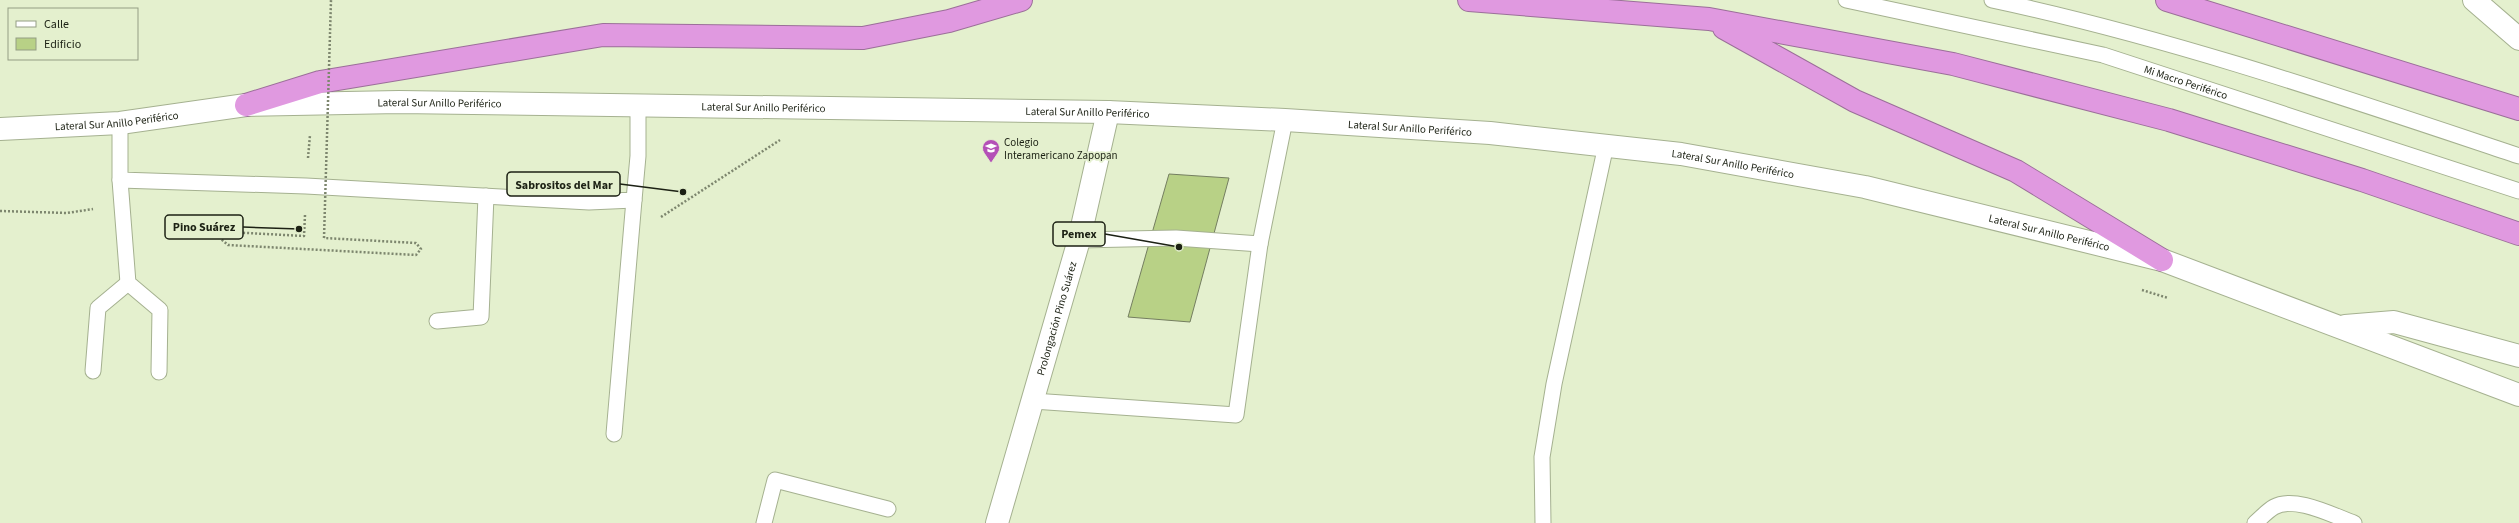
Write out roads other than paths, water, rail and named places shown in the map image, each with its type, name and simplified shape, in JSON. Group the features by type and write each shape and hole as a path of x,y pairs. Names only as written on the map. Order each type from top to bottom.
{"highway":[{"path":"246,105 320,82 603,35 863,38 948,21 1021,0"},
{"path":"1469,0 1709,19 1953,64 2169,120 2362,180 2519,234"},
{"path":"2167,0 2519,109"},
{"path":"1709,19 1855,101 2016,171 2162,260"}],"main road":[{"path":"2474,0 2519,39"},
{"name":"Lateral Sur Anillo Periférico","path":"0,129 120,123 246,105 399,102 1108,112 1285,120 1490,133 1606,145 1681,154 1865,187 2162,260 2340,326 2519,395"},
{"name":"Prolongación Pino Suárez","path":"997,523 1079,240 1108,112"},
{"path":"2340,326 2394,322 2519,356"}],"lane":[{"name":"Mi Macro Periférico","path":"1846,0 2103,55 2519,191"},
{"path":"1992,0 2076,18 2338,96 2519,156"},
{"path":"614,434 638,156 638,105"},
{"path":"1033,401 1236,414 1260,244 1285,120"},
{"path":"120,123 120,180 128,283 160,310 159,372"},
{"path":"1543,523 1542,457 1554,384 1606,145"},
{"path":"120,180 306,186 588,202 634,200"},
{"path":"438,321 480,317 486,196"},
{"path":"1079,240 1176,238 1260,244"},
{"path":"93,371 98,308 128,283"},
{"path":"764,523 775,480 888,509"},
{"path":"2255,523 2274,506 2293,503 2305,505 2354,523"}],"place":[{"name":"Colegio Interamericano Zapopan","path":"991,163"},
{"name":"Sabrositos del Mar","path":"683,192"},
{"name":"Pino Suárez","path":"299,229"},
{"name":"Pemex","path":"1179,247"}]}
